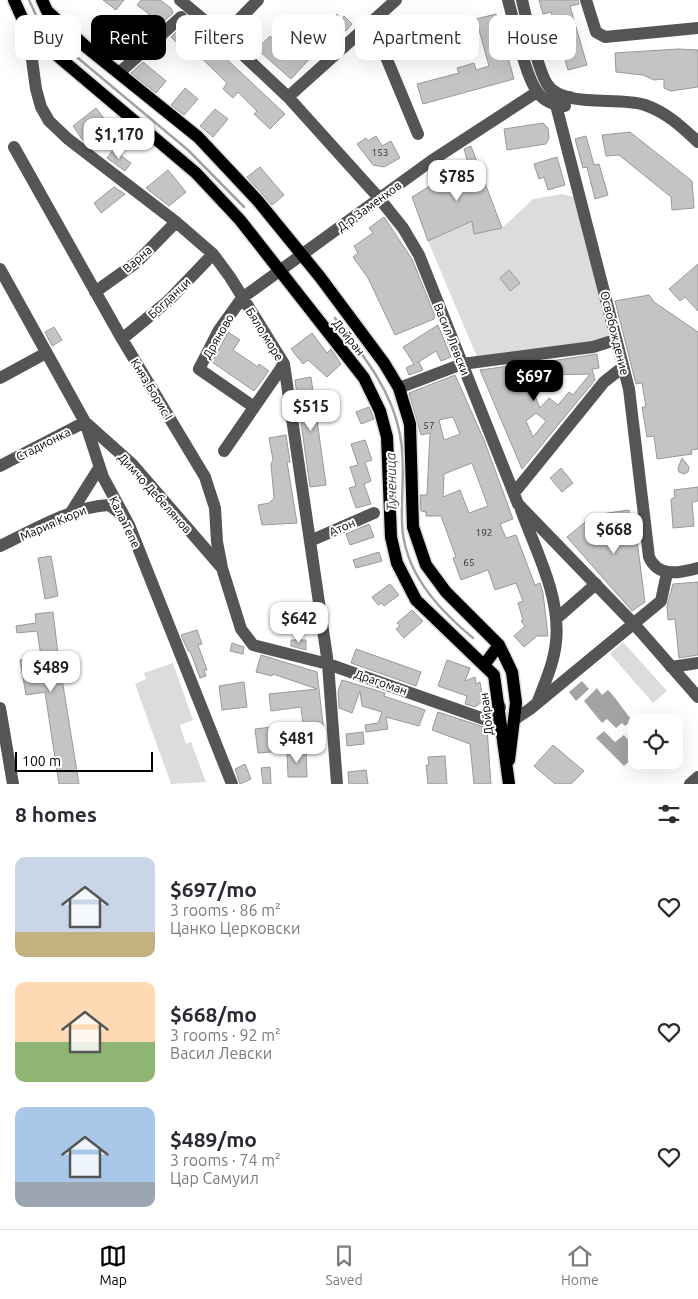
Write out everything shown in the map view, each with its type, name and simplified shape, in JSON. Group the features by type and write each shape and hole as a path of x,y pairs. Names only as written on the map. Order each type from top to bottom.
{"main road":[{"name":"Дойран","path":"14,0 21,15"},
{"name":"Дойран","path":"42,0 47,11 85,46 198,137 258,201 364,334 399,388 412,436 413,527 416,540 435,579 499,645 512,672 515,712 507,770"},
{"name":"Дойран","path":"62,60 196,173 240,220 278,271 364,378 380,411 389,451 391,537 397,563 410,590 424,608 494,675 500,707 503,748 509,784"},
{"path":"484,665 499,645"}],"street":[{"name":"Васил Левски","path":"180,0 198,15"},
{"path":"243,15 258,0"},
{"path":"378,15 396,0"},
{"path":"508,0 528,71 537,92 549,103 556,105 575,106 588,100"},
{"path":"522,0 547,84 556,92 588,100 621,100 648,106 670,118 698,142"},
{"path":"586,0 596,32 605,37 698,28"},
{"path":"119,73 176,22"},
{"path":"288,97 334,58 355,37"},
{"name":"Бяло море","path":"32,60 36,89 41,107 49,121 68,139 176,222 213,254 284,364 328,664 337,784"},
{"name":"Васил Левски","path":"249,60 288,97 404,228 419,255 516,498 634,624 698,697"},
{"path":"387,60 418,134"},
{"name":"Д-р Заменхов","path":"242,298 431,161 537,92"},
{"path":"556,105 560,100 570,97"},
{"name":"Освобождение","path":"556,105 629,389 650,557 656,568 667,573"},
{"name":"Княз Борис I","path":"14,147 122,339 205,477 215,508 217,542 222,568 241,629 253,645"},
{"name":"Варна","path":"95,292 137,262 176,222"},
{"name":"Богданци","path":"122,339 168,301 213,254"},
{"name":"Кала Тепе","path":"0,269 85,422 99,468 129,525 232,784"},
{"name":"Дряново","path":"242,298 219,330 199,369 254,407"},
{"path":"399,388 462,364 593,347 615,340"},
{"path":"0,378 46,353"},
{"path":"224,451 284,364"},
{"path":"537,703 550,671 556,642 556,618 547,581 516,498 530,474 604,382 623,367"},
{"name":"Димчо Дебелянов","path":"85,422 132,464 222,568"},
{"name":"Стадионка","path":"0,466 85,422"},
{"path":"70,514 99,468"},
{"name":"Мария Кюри","path":"0,546 92,506 109,505 119,512 129,525"},
{"name":"Атон","path":"310,541 374,513"},
{"path":"515,712 537,703 661,601 667,573 698,568"},
{"path":"556,618 596,584"},
{"name":"Драгоман","path":"253,645 328,664 484,719 495,718 500,707"},
{"path":"671,667 698,663"},
{"path":"0,708 13,784"},
{"path":"690,784 698,776"}],"shaded area":[{"path":"562,194 574,197 616,333 591,343 477,357 428,241 472,221 474,234 502,228 533,199"},
{"path":"623,642 667,691 653,703 610,654"},
{"path":"173,663 193,720 180,725 186,744 191,742 206,782 171,784 135,684 146,679 144,673"},
{"path":"582,681 589,689 576,701 569,692"},
{"path":"597,688 602,695 608,690 628,715 628,723 625,726 622,723 616,728 607,719 602,723 584,701"},
{"path":"604,731 615,742 624,735 628,740 628,762 624,766 596,738"}],"building":[{"path":"103,0 124,0 116,10"},
{"path":"141,0 160,0 171,8 173,13 166,19 166,15 148,15 137,5"},
{"path":"539,0 578,0 579,4 570,6 573,15 552,15 551,12 543,14"},
{"path":"489,16 489,60 509,60 514,79 423,104 417,84 459,73 457,68 474,63 476,70 489,66 479,30 479,18"},
{"path":"345,17 352,24 345,30"},
{"path":"576,27 587,65 568,70 565,60 576,60"},
{"path":"176,32 176,42 171,37"},
{"path":"270,36 272,38 272,60 308,60 291,79 262,53 262,44"},
{"path":"678,49 698,50 698,87 671,91 664,88 664,79 654,80 643,75 616,72 615,53"},
{"path":"204,60 227,60 285,114 270,129 254,114 257,111 238,92 233,98 223,89 227,83"},
{"path":"143,62 166,81 156,93 131,73"},
{"path":"185,88 198,99 184,115 171,105"},
{"path":"96,108 116,134 95,149 82,139 73,126"},
{"path":"215,109 228,119 213,137 200,126"},
{"path":"543,123 548,128 549,138 546,144 507,150 504,129"},
{"path":"630,132 692,181 694,208 672,210 671,197 619,155 606,156 602,135"},
{"path":"376,136 382,146 391,141 400,158 384,167 373,165 357,144 366,138 368,141"},
{"path":"586,136 594,165 599,164 608,195 595,199 587,167 583,168 575,139"},
{"path":"471,146 502,228 474,234 472,221 428,241 412,197 451,173 469,167 464,149"},
{"path":"113,150 131,163 125,171 107,158"},
{"path":"557,157 565,185 548,190 544,177 539,179 534,164"},
{"path":"260,167 284,195 272,205 247,177"},
{"path":"168,170 186,192 169,206 146,188"},
{"path":"114,187 125,194 101,213 94,203"},
{"path":"384,217 412,259 435,316 434,319 395,335 368,278 353,257 358,253 354,246 373,233 369,228"},
{"path":"698,264 698,311 685,297 680,301 669,289"},
{"path":"509,270 520,283 510,291 500,278"},
{"path":"649,295 654,302 698,332 698,449 691,450 692,454 657,459 654,436 647,437 642,407 646,407 642,383 636,384 615,301"},
{"path":"438,325 451,357 441,361 436,351 417,363 419,362 423,370 409,375 406,368 414,364 403,347"},
{"path":"54,327 62,340 52,346 45,332"},
{"path":"228,332 240,340 233,350 258,367 259,364 269,371 254,391 212,362"},
{"path":"312,333 327,353 331,349 341,364 327,377 308,360 303,364 291,349"},
{"path":"597,354 599,368 592,369 595,380 522,469 480,370 531,363 533,382 530,384 540,408 549,398 558,405 569,392 573,395 590,374 552,375 551,361","holes":["536,413 546,421 533,437 526,421"]},
{"path":"455,375 484,440 513,519 500,524 506,538 516,535 535,585 540,583 548,636 537,636 524,647 514,636 525,626 521,621 523,620 518,603 523,601 516,583 495,590 488,570 461,580 453,558 456,557 441,516 426,516 426,512 421,511 420,495 427,495 430,433 421,435 409,393","holes":["453,417 460,434 444,440 439,420","472,463 488,506 469,513 460,490 443,497 444,474"]},
{"path":"311,377 326,485 310,487 295,380"},
{"path":"369,407 374,419 361,424 356,412"},
{"path":"286,435 290,462 287,462 297,523 262,525 258,505 269,503 274,498 271,464 273,460 269,438"},
{"path":"365,440 372,460 365,462 371,481 364,484 371,504 356,508 349,488 356,486 350,467 358,465 351,444"},
{"path":"682,458 689,467 688,472 684,474 679,472 678,468"},
{"path":"561,468 573,483 562,492 550,478"},
{"path":"698,487 698,501 692,502 694,526 673,528 671,499 675,498 674,490"},
{"path":"629,510 631,533 636,533 645,602 632,611 567,537 590,518 604,534 601,514"},
{"path":"369,524 374,537 350,545 346,534"},
{"path":"379,552 382,561 356,568 353,560"},
{"path":"51,556 58,596 45,599 38,558"},
{"path":"698,582 698,655 679,658 675,619 668,620 667,606 673,584"},
{"path":"390,584 399,595 384,606 381,603 378,605 372,597"},
{"path":"412,610 423,621 404,638 396,629 400,626 397,623"},
{"path":"53,612 79,784 59,784 45,692 26,695 20,660 41,656 37,631 17,633 16,626 36,623 35,614"},
{"path":"197,630 202,644 198,645 207,670 204,670 206,676 200,678 190,651 188,651 181,635"},
{"path":"291,640 306,640 306,650 291,646"},
{"path":"232,643 244,647 243,654 230,651"},
{"path":"356,649 421,672 416,686 351,663"},
{"path":"261,655 317,672 325,740 305,742 301,707 271,711 269,694 317,689 273,674 272,676 256,672"},
{"path":"447,660 470,668 465,681 475,677 476,684 480,682 483,701 475,707 465,704 467,696 438,686"},
{"path":"342,680 385,693 384,696 425,710 419,726 386,717 388,729 366,732 365,725 378,723 382,712 362,706 360,691 352,713 339,708 338,691"},
{"path":"244,682 247,707 222,710 219,686"},
{"path":"438,712 487,728 491,784 474,784 470,744 432,730"},
{"path":"281,726 284,751 258,753 255,729"},
{"path":"363,732 364,744 347,746 346,734"},
{"path":"553,745 584,771 571,784 555,784 534,766"},
{"path":"306,750 307,777 288,777 287,751"},
{"path":"445,756 447,784 428,784 426,765 429,765 428,757"},
{"path":"245,764 251,779 240,784 235,769"},
{"path":"270,767 271,784 263,784 261,768"},
{"path":"366,770 368,784 349,784 348,772"}],"waterway":[{"name":"Тученица","path":"29,0 42,28 188,150 244,207"},
{"name":"Тученица","path":"335,318 382,385 395,414 401,441 403,476 402,522 408,557 424,587 435,601 473,638"}]}
